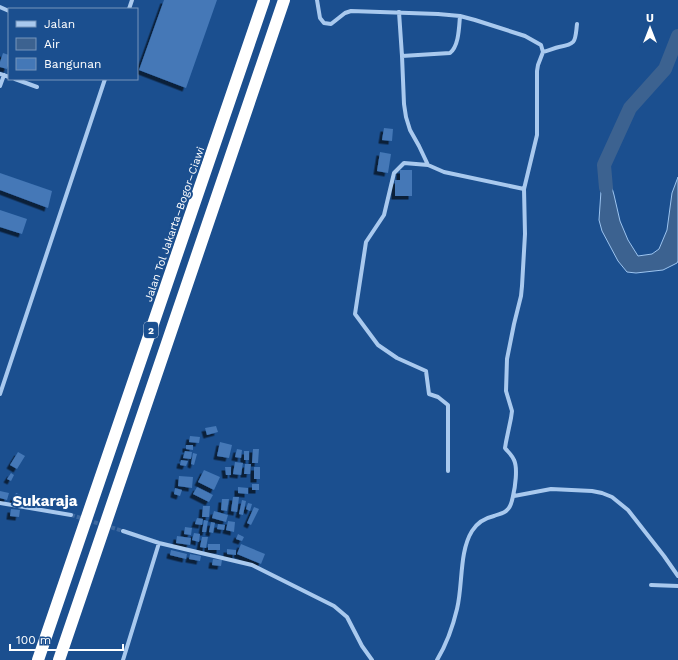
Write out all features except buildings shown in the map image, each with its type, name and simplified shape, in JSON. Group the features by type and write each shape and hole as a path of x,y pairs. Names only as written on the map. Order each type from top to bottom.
{"highway":[{"name":"Jalan Tol Jakarta–Bogor–Ciawi","path":"38,660 264,0"},
{"name":"2","path":"59,660 284,0"}],"street":[{"path":"317,0 320,18 324,23 331,24 345,13 351,11 399,12 460,16 531,38 541,45 543,52 537,72 537,135 524,189 525,234 521,296 507,359 506,391 512,411 505,448 516,463 514,496 507,511 502,514 486,518 476,525 469,536 465,552 457,609 449,635 438,660"},
{"path":"399,12 406,117 410,130 428,166"},
{"path":"402,56 452,52 456,46 460,16"},
{"path":"543,52 558,47 564,47 572,43 576,39 577,24"},
{"path":"0,86 2,75"},
{"path":"18,80 37,87"},
{"path":"0,394 105,80"},
{"path":"448,471 448,405 438,397 429,394 426,371 397,358 378,345 355,314 366,242 384,215 394,174 404,163 428,166 444,172 524,189"},
{"path":"514,496 551,489 592,491 612,497 628,510 678,576"},
{"path":"0,503 71,515"},
{"path":"123,531 159,543 252,565 334,606 347,617 362,646 372,660"},
{"path":"123,660 159,543"},
{"path":"651,585 678,586"}],"water":[{"path":"604,170 607,170 620,221 628,240 638,256 652,254 659,249 667,230 672,193 678,177 677,263 663,270 636,273 627,272 618,261 602,231 599,220 602,176"}],"waterway":[{"path":"606,188 604,165 630,108 665,69 678,36"}],"tunnel":[{"path":"71,515 123,531"}],"district":[{"name":"Sukaraja","path":"45,501"}]}
